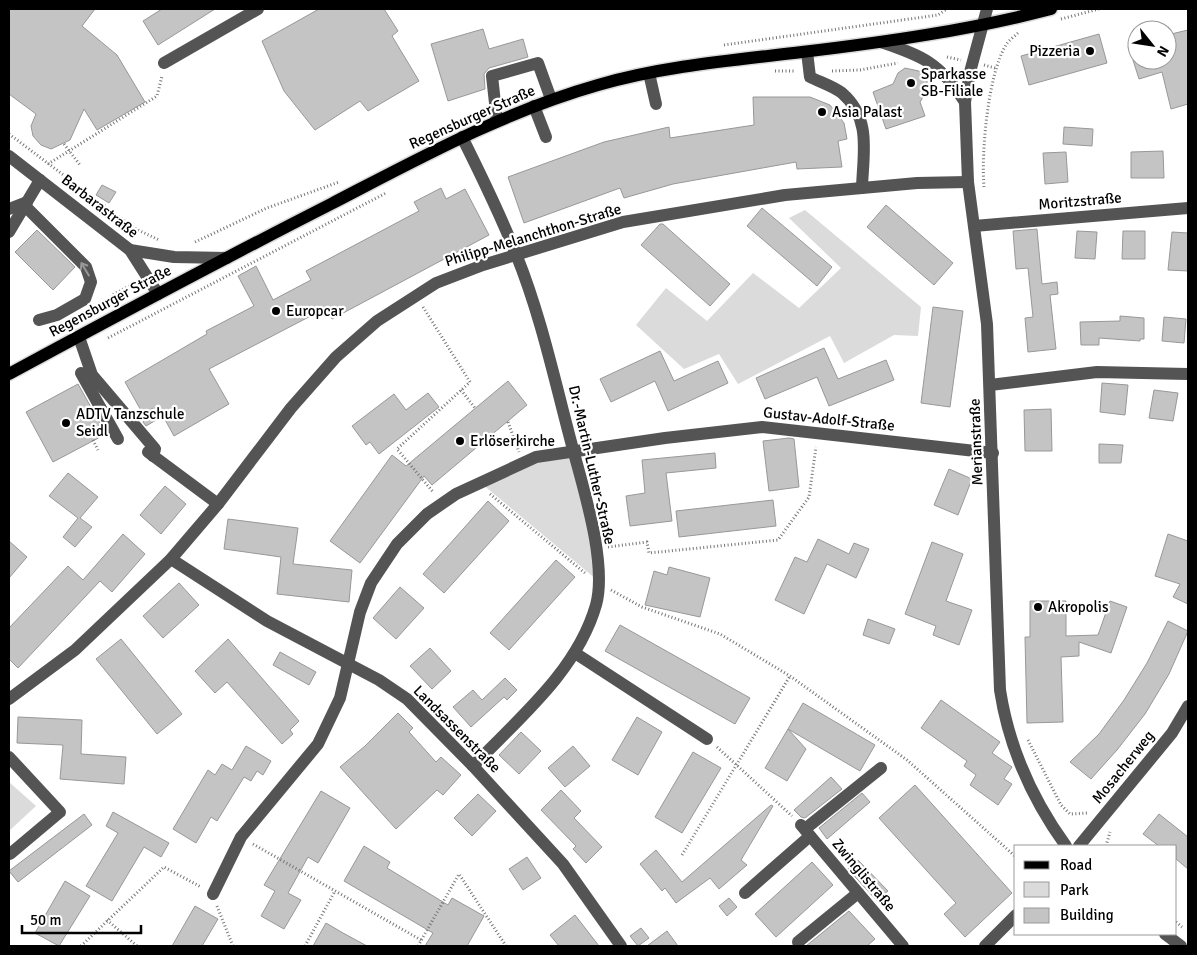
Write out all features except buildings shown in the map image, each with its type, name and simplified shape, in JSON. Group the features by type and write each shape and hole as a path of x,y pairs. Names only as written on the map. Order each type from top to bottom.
{"main road":[{"name":"Regensburger Straße","path":"9,374 158,294 462,137 497,120 551,100 600,84 649,73 881,42 983,24 1051,9"}],"street":[{"path":"164,63 258,9"},
{"name":"Merianstraße","path":"988,9 970,72 965,102 968,182 987,324 1000,690 1005,725 1020,767 1051,826 1065,845"},
{"path":"881,42 912,52 932,63 948,77 965,102"},
{"path":"807,52 810,77 840,92 857,109 864,128 862,188"},
{"path":"497,120 492,76 538,63 551,100"},
{"path":"649,73 656,104"},
{"path":"534,106 546,137"},
{"name":"Dr.-Martin-Luther-Straße","path":"462,137 516,254 550,358 586,498 596,548 599,584 596,606 575,653 560,674 473,766"},
{"name":"Barbarastraße","path":"9,156 130,250 158,294"},
{"path":"9,232 40,180"},
{"name":"Philipp-Melanchthon-Straße","path":"9,698 75,650 171,559 218,504 291,408 336,357 377,321 436,283 516,254 623,222 785,195 862,188 968,182"},
{"path":"9,209 26,204"},
{"path":"26,204 86,267 92,282 85,299 57,315 39,320"},
{"name":"Moritzstraße","path":"974,226 1188,208"},
{"path":"130,250 174,258 227,258"},
{"path":"78,336 88,369 155,449 153,456"},
{"path":"990,385 1097,372 1188,374"},
{"path":"81,373 118,438"},
{"name":"Gustav-Adolf-Straße","path":"212,894 241,838 318,744 340,698 360,612 371,583 397,544 427,514 442,503 478,483 536,457 762,427 993,454"},
{"path":"143,448 218,504"},
{"name":"Landsassenstraße","path":"171,559 267,621 379,680 407,699 473,766 563,864 621,946"},
{"path":"575,653 707,739"},
{"name":"Mosacherweg","path":"1080,845 1172,733 1188,706"},
{"path":"9,757 60,812 10,854"},
{"path":"745,893 805,830 881,768"},
{"name":"Zwinglistraße","path":"805,830 903,946"},
{"path":"798,942 858,893"},
{"path":"985,946 1014,917"},
{"path":"1167,935 1181,946"}],"path":[{"path":"1059,20 1099,9"},
{"path":"985,189 987,128 996,68 1006,44 1020,31 1025,30"},
{"path":"48,164 157,96 164,63"},
{"path":"771,70 809,72 860,70 901,63"},
{"path":"9,134 134,228 175,247 174,258"},
{"path":"64,144 80,165"},
{"path":"105,340 393,190"},
{"path":"430,318 470,382 397,449 442,503"},
{"path":"461,390 475,408"},
{"path":"508,422 522,463"},
{"path":"596,548 647,542 649,553 778,540 809,497 818,434"},
{"path":"93,440 98,450"},
{"path":"478,483 599,584 642,607 720,634 790,676 907,760 1014,855"},
{"path":"682,855 790,676"},
{"path":"1026,734 1061,805 1070,814 1084,815 1093,811 1102,819"},
{"path":"707,739 736,763 805,830"},
{"path":"241,838 421,940"},
{"path":"81,946 164,867 212,894 231,946"},
{"path":"418,946 459,874 506,946"},
{"path":"305,946 335,891"},
{"path":"107,920 137,946"}],"green space":[{"path":"805,210 921,307 918,336 894,335 844,363 830,336 738,384 719,354 684,369 636,325 666,288 707,321 753,273 799,308 841,268 789,218"},
{"path":"572,453 583,501 596,579 482,484 538,459"},
{"path":"9,782 36,806 9,831"}],"place":[{"name":"Pizzeria","path":"1090,51"},
{"name":"Sparkasse SB-Filiale","path":"911,83"},
{"name":"Asia Palast","path":"822,112"},
{"name":"Europcar","path":"276,311"},
{"name":"ADTV Tanzschule Seidl","path":"66,423"},
{"name":"Erlöserkirche","path":"460,441"},
{"name":"Akropolis","path":"1038,607"}]}
